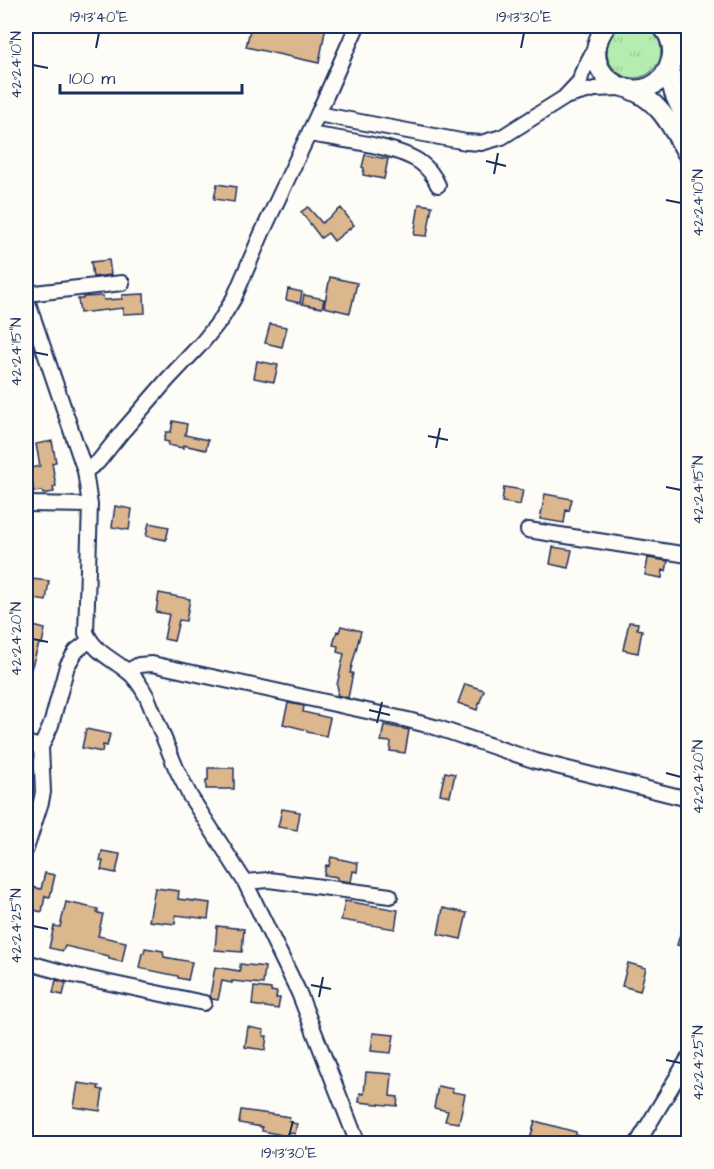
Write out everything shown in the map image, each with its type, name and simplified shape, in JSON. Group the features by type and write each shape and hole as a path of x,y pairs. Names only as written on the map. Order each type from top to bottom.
{"main road":[{"path":"661,26 671,42 670,76 673,90 688,120"},
{"path":"600,33 596,59 601,72 610,81 646,97 659,108 688,155"},
{"path":"626,89 644,88 656,83 665,74 671,58"}],"street":[{"path":"85,471 98,462 129,423 222,318 234,298 357,26"},
{"path":"671,58 676,43 687,26"},
{"path":"318,114 466,142 481,143 502,137 564,98 580,81 592,57 600,33"},
{"path":"564,98 596,89 626,89"},
{"path":"309,134 378,147 406,155 420,162 432,173 438,185"},
{"path":"122,283 26,295 85,471 90,505 86,633 103,654 128,671 147,697 190,796 245,882 299,993 358,1143"},
{"path":"26,504 90,505"},
{"path":"528,530 688,555"},
{"path":"26,849 43,792 41,747 51,725 67,666 76,651 90,640"},
{"path":"128,671 139,665 152,664 428,725 536,760 688,799"},
{"path":"26,744 41,747"},
{"path":"245,882 270,880 390,896"},
{"path":"26,962 72,975 204,1003"},
{"path":"637,1143 688,1059"}],"green space":[{"path":"634,24 644,26 653,32 659,41 661,51 659,61 653,70 644,76 634,78 624,76 615,70 609,61 607,51 609,41 615,32 624,26"}],"building":[{"path":"251,26 326,26 319,63 246,47"},
{"path":"365,155 388,159 384,179 363,175"},
{"path":"217,184 236,187 234,202 214,199"},
{"path":"419,204 432,206 427,236 414,235"},
{"path":"308,207 322,223 341,208 354,225 334,241 328,233 321,238 301,212"},
{"path":"109,260 111,275 93,277 91,262"},
{"path":"330,277 357,283 350,313 324,307"},
{"path":"288,289 302,292 300,303 286,300"},
{"path":"144,294 145,313 123,314 123,308 80,313 78,299 83,299 83,297 103,296 104,300 122,299 122,295"},
{"path":"304,295 324,299 322,308 302,304"},
{"path":"270,324 287,327 282,347 265,343"},
{"path":"257,361 278,365 274,382 254,378"},
{"path":"173,421 187,424 185,435 208,440 206,450 183,445 183,448 168,445 169,442 164,441 166,432 171,432"},
{"path":"52,441 56,462 52,463 56,486 53,487 54,492 43,494 42,491 34,492 30,468 40,466 36,444"},
{"path":"504,487 523,490 520,505 502,502"},
{"path":"545,494 572,499 569,511 566,510 564,523 540,519"},
{"path":"115,506 132,509 129,530 112,527"},
{"path":"149,523 169,527 166,540 146,536"},
{"path":"553,547 572,550 568,568 550,564"},
{"path":"648,558 668,561 662,578 645,575"},
{"path":"31,579 49,581 46,601 28,598"},
{"path":"159,593 190,599 186,621 179,620 174,641 164,639 169,614 156,612"},
{"path":"629,622 638,623 637,629 642,630 638,653 623,650"},
{"path":"26,624 45,629 42,644 39,644 27,681 26,680"},
{"path":"341,626 361,631 350,673 353,673 348,698 337,695 344,654 337,652 338,646 333,645"},
{"path":"465,684 484,690 477,710 458,703"},
{"path":"288,703 304,706 303,712 330,718 326,736 283,724"},
{"path":"384,725 409,730 405,753 390,751 391,742 381,741"},
{"path":"86,729 110,734 107,746 103,745 102,752 82,748"},
{"path":"208,768 234,768 234,789 206,789"},
{"path":"445,772 455,774 450,796 440,794"},
{"path":"282,809 300,812 297,830 278,827"},
{"path":"102,851 120,854 116,873 101,870"},
{"path":"331,857 358,863 357,872 353,871 351,882 324,875"},
{"path":"45,873 55,875 50,897 45,896 42,912 26,908 31,887 41,889"},
{"path":"155,888 179,891 178,899 210,903 208,919 176,915 175,924 149,921"},
{"path":"345,901 398,910 395,929 341,920"},
{"path":"66,902 98,909 97,913 103,914 98,936 126,942 122,962 109,959 109,956 65,946 63,951 49,948 54,926 60,927"},
{"path":"443,908 467,913 461,939 438,934"},
{"path":"686,915 688,916 688,948 677,945"},
{"path":"217,926 244,929 242,952 215,950"},
{"path":"145,948 163,951 164,957 192,962 188,980 139,968"},
{"path":"628,963 646,968 640,991 622,986"},
{"path":"240,964 265,967 263,984 222,981 218,1000 212,999 210,996 215,967 240,971"},
{"path":"56,980 66,983 63,995 53,993"},
{"path":"254,987 277,992 276,998 280,998 278,1009 252,1005"},
{"path":"248,1027 264,1030 263,1036 267,1036 265,1050 245,1047"},
{"path":"373,1033 394,1035 391,1053 371,1051"},
{"path":"366,1072 392,1074 390,1096 398,1097 397,1106 359,1102 360,1093 364,1094"},
{"path":"78,1083 99,1086 98,1089 103,1090 100,1111 74,1107"},
{"path":"438,1086 465,1094 459,1123 445,1121 448,1111 434,1108"},
{"path":"241,1110 290,1117 289,1122 297,1124 295,1134 288,1132 287,1136 262,1131 262,1127 239,1123"},
{"path":"535,1121 576,1132 576,1135 595,1140 595,1143 529,1143"}]}
